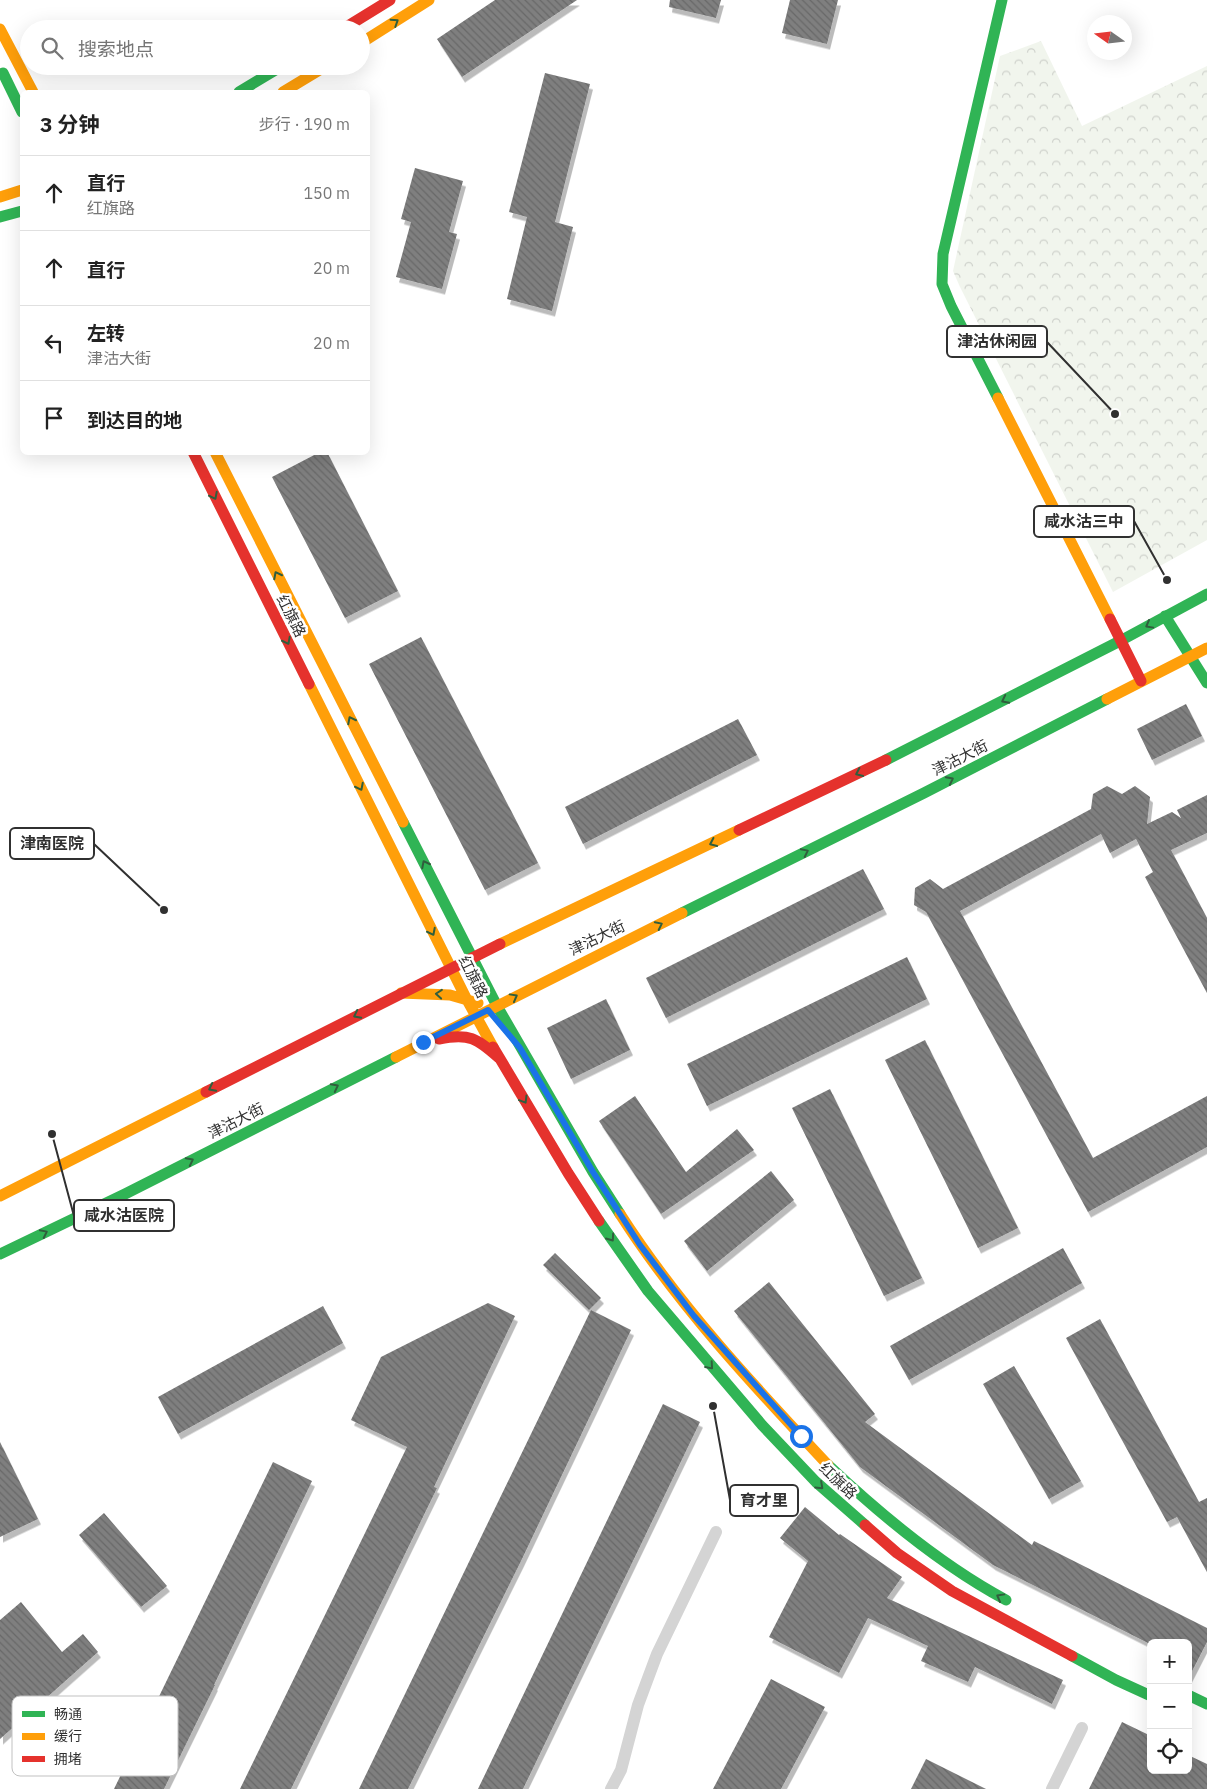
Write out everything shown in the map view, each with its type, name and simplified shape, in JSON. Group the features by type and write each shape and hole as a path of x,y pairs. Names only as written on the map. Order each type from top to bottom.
{"main road":[{"path":"358,20 390,0"},
{"path":"370,37 429,0"},
{"path":"1002,0 943,254 942,284 951,306 1141,681"},
{"path":"0,28 20,67"},
{"path":"0,67 20,108"},
{"path":"24,75 32,90"},
{"path":"242,90 267,75"},
{"path":"286,90 311,75"},
{"path":"0,197 20,191"},
{"path":"0,216 20,211"},
{"name":"红旗路","path":"195,455 466,998 499,1058 568,1173 604,1229 648,1291 762,1425 816,1482 896,1553 952,1591 1116,1680 1147,1694"},
{"name":"红旗路","path":"217,455 472,958 492,1008 520,1048 593,1172 640,1245 694,1316 743,1373 828,1465 861,1496 910,1536 980,1586 1014,1604"},
{"name":"津沽大街","path":"0,1196 472,958 903,752 1165,616 1184,612 1207,594"},
{"path":"1165,616 1207,683"},
{"name":"津沽大街","path":"0,1254 125,1194 423,1042 924,793 1190,657 1205,646"},
{"path":"401,993 434,993 466,998 492,1008"},
{"path":"423,1042 450,1037 470,1036 477,1038 499,1058"},
{"path":"1192,1697 1207,1704"}],"lane":[{"path":"611,1789 621,1770 638,1706 657,1654 716,1532"},
{"path":"1052,1789 1082,1728"}],"green space":[{"path":"1041,41 1082,126 1207,66 1207,540 1113,592 953,271 1000,56"}],"building":[{"path":"495,0 577,0 462,77 437,39"},
{"path":"670,0 721,0 716,18 669,7"},
{"path":"790,0 838,0 827,44 782,33"},
{"path":"545,73 590,84 555,222 573,227 552,311 507,299 527,217 509,212"},
{"path":"415,168 463,181 449,232 457,234 442,289 396,277 411,222 401,219"},
{"path":"314,455 329,455 398,591 345,618 272,477"},
{"path":"421,637 538,863 485,890 369,664"},
{"path":"1186,704 1202,736 1152,760 1137,729"},
{"path":"738,719 757,755 583,844 565,807"},
{"path":"1107,786 1122,794 1135,786 1150,797 1147,824 1172,812 1181,818 1177,810 1207,795 1207,833 1171,850 1207,918 1207,993 1145,877 1153,872 1136,839 1110,853 1101,834 960,911 1093,1158 1207,1096 1207,1147 1088,1212 926,912 914,905 915,888 930,879 943,889 1091,809 1093,794"},
{"path":"863,869 884,909 666,1018 646,978"},
{"path":"907,957 927,999 707,1106 687,1064"},
{"path":"606,999 630,1050 571,1079 547,1028"},
{"path":"925,1040 1018,1228 978,1248 885,1060"},
{"path":"830,1089 922,1278 884,1296 792,1108"},
{"path":"635,1096 686,1172 737,1129 754,1150 661,1214 599,1121"},
{"path":"771,1171 794,1200 707,1271 684,1241"},
{"path":"1063,1248 1082,1283 909,1380 890,1346"},
{"path":"555,1253 601,1298 589,1310 543,1265"},
{"path":"769,1282 875,1414 865,1422 1032,1545 1034,1541 1207,1628 1207,1642 1192,1671 1192,1639 1147,1639 1147,1642 993,1565 860,1467 734,1311"},
{"path":"488,1303 515,1316 434,1487 437,1488 291,1789 240,1789 407,1447 351,1420 381,1357"},
{"path":"323,1306 343,1343 178,1434 158,1397"},
{"path":"591,1310 631,1330 521,1561 408,1789 359,1789"},
{"path":"1100,1319 1199,1502 1207,1498 1207,1572 1177,1517 1167,1522 1066,1338"},
{"path":"1014,1366 1081,1481 1049,1499 983,1384"},
{"path":"663,1404 700,1422 523,1789 478,1789"},
{"path":"0,1442 38,1519 0,1537"},
{"path":"273,1462 312,1481 178,1760 178,1696 159,1696"},
{"path":"805,1507 839,1535 902,1577 887,1598 1063,1680 1052,1704 975,1667 968,1682 921,1661 928,1646 868,1618 839,1673 769,1637 808,1561 780,1538"},
{"path":"104,1513 167,1586 141,1607 79,1535"},
{"path":"21,1602 62,1652 83,1634 98,1652 48,1696 12,1696 12,1728 0,1739 0,1620"},
{"path":"771,1679 825,1707 781,1789 713,1789"},
{"path":"1122,1722 1147,1734 1147,1774 1192,1774 1192,1757 1207,1764 1207,1789 1089,1789"},
{"path":"926,1759 986,1789 911,1789"},
{"path":"120,1776 170,1776 164,1789 114,1789"}],"traffic: fast":[{"path":"998,398 951,306 942,284 943,254 1002,0"},
{"path":"3,73 20,108"},
{"path":"242,90 267,75"},
{"path":"0,217 20,212"},
{"path":"886,760 1120,641 1207,594"},
{"path":"1165,616 1207,683"},
{"path":"682,913 924,793 1107,699"},
{"path":"403,822 497,1006 593,1172 620,1214"},
{"path":"0,1254 125,1194 396,1057"},
{"path":"599,1221 648,1291 762,1425 816,1482 865,1525"},
{"path":"828,1465 869,1503 935,1555 1006,1600"},
{"path":"1072,1656 1147,1694"},
{"path":"1192,1697 1207,1704"}],"traffic: slow":[{"path":"370,37 429,0"},
{"path":"0,29 20,67"},
{"path":"24,75 32,90"},
{"path":"286,90 311,75"},
{"path":"0,197 20,191"},
{"path":"998,398 1110,619"},
{"path":"217,455 403,822"},
{"path":"1107,699 1207,648"},
{"path":"309,684 466,998 493,1047"},
{"path":"500,944 739,830"},
{"path":"396,1057 682,913"},
{"path":"401,993 450,995 478,1003"},
{"path":"0,1196 206,1092"},
{"path":"620,1214 692,1313 745,1375 828,1465"}],"traffic: jam":[{"path":"358,20 390,0"},
{"path":"194,455 309,684"},
{"path":"1110,619 1141,681"},
{"path":"739,830 886,760"},
{"path":"206,1092 500,944"},
{"path":"439,1039 449,1037 472,1039 485,1046 499,1058"},
{"path":"493,1047 568,1173 599,1221"},
{"path":"865,1525 897,1553 952,1591 1072,1656"}],"place":[{"name":"津沽休闲园","path":"1115,414"},
{"name":"咸水沽三中","path":"1167,580"},
{"name":"津南医院","path":"164,910"},
{"name":"咸水沽医院","path":"52,1134"},
{"name":"育才里","path":"713,1406"}],"route":[{"path":"423,1042 488,1010 520,1048 593,1172 640,1245 694,1316 801,1436"}]}
